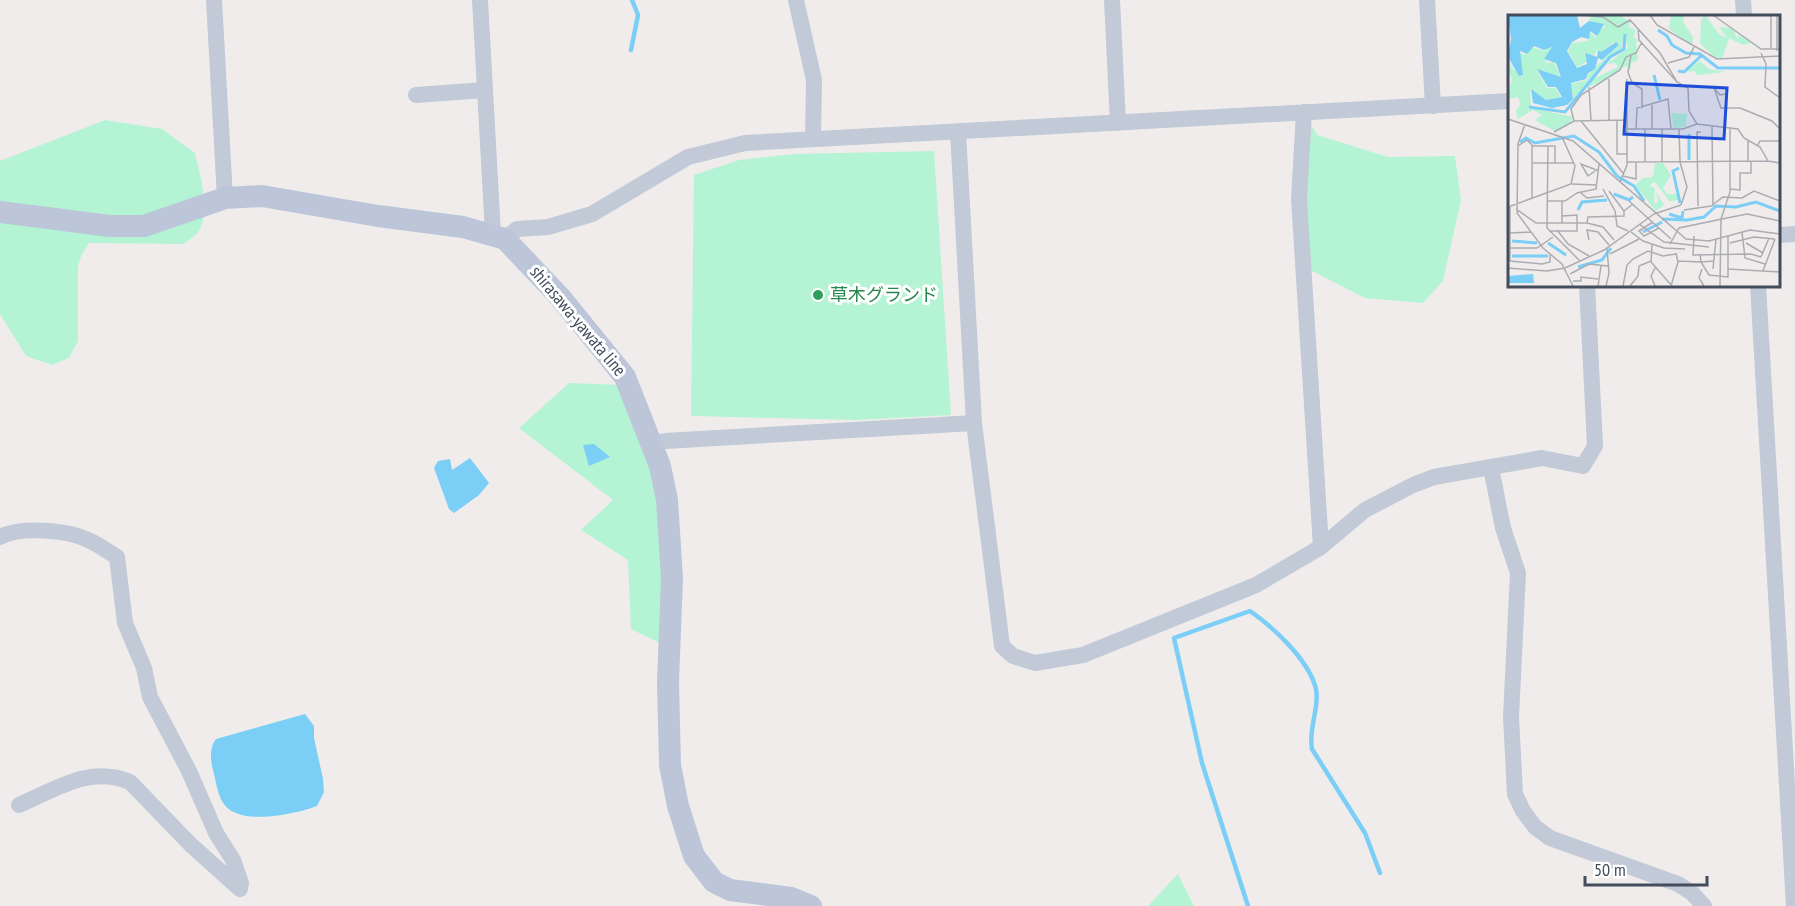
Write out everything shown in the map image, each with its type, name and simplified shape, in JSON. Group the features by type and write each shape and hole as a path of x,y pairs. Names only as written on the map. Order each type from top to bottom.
{"main road":[{"path":"0,212 110,226 144,226 225,198 272,197 378,216 463,227 499,237"},
{"name":"shirasawa-yawata line","path":"499,237 560,297 625,376 653,444 667,500 672,578 668,682 670,765 685,833 694,856 714,882 730,890 791,898 811,906"}],"street":[{"path":"214,0 225,198"},
{"path":"480,0 485,90 499,237 517,229 548,226 592,214 688,157 745,143 1508,101"},
{"path":"796,0 814,80 813,139"},
{"path":"1112,0 1118,123"},
{"path":"1427,0 1433,106"},
{"path":"1743,0 1744,15"},
{"path":"416,94 485,90"},
{"path":"1304,112 1299,199 1321,547"},
{"path":"958,132 974,423 1002,646 1013,656 1035,663 1083,655 1256,585 1321,547 1365,510 1413,485 1467,470 1491,468 1542,458 1583,466 1590,458 1595,446 1587,286"},
{"path":"1780,235 1795,234"},
{"path":"1758,286 1794,906"},
{"path":"653,444 666,441 974,423"},
{"path":"1491,468 1503,528 1518,573 1511,717 1515,794 1523,811 1535,827 1550,838 1678,884 1692,893 1704,906"},
{"path":"0,537 7,533 43,531 77,536 117,557 125,623 144,668 150,697 189,771 216,833 233,860 241,883 240,889 190,844 130,782 117,776 89,776 19,805"}],"green space":[{"path":"105,120 162,129 195,153 202,182 204,213 198,233 184,244 89,243 81,256 78,267 78,341 69,358 52,365 26,356 0,314 0,161"},
{"path":"1312,126 1317,135 1388,157 1455,156 1461,200 1443,281 1423,303 1365,298 1308,269 1306,132"},
{"name":"草木グランド","path":"934,151 951,415 857,420 691,416 694,175 739,160 794,154"},
{"path":"569,383 622,385 654,468 661,509 664,645 631,629 628,560 581,530 613,500 519,428"},
{"path":"1178,874 1194,906 1148,906"}],"water":[{"path":"594,444 610,457 589,466 583,445"},
{"path":"470,458 489,483 479,495 454,513 449,509 434,468 438,461 450,459 452,470"},
{"path":"305,714 314,726 314,738 323,779 324,792 317,806 266,817 252,817 229,809 219,795 212,765 211,752 216,739"}],"waterway":[{"path":"631,50 638,15 632,0"},
{"path":"1248,906 1202,763 1174,638 1250,611 1289,645 1312,678 1317,696 1312,749 1365,833 1380,873"}],"place":[{"name":"草木グランド","path":"818,295"}]}
